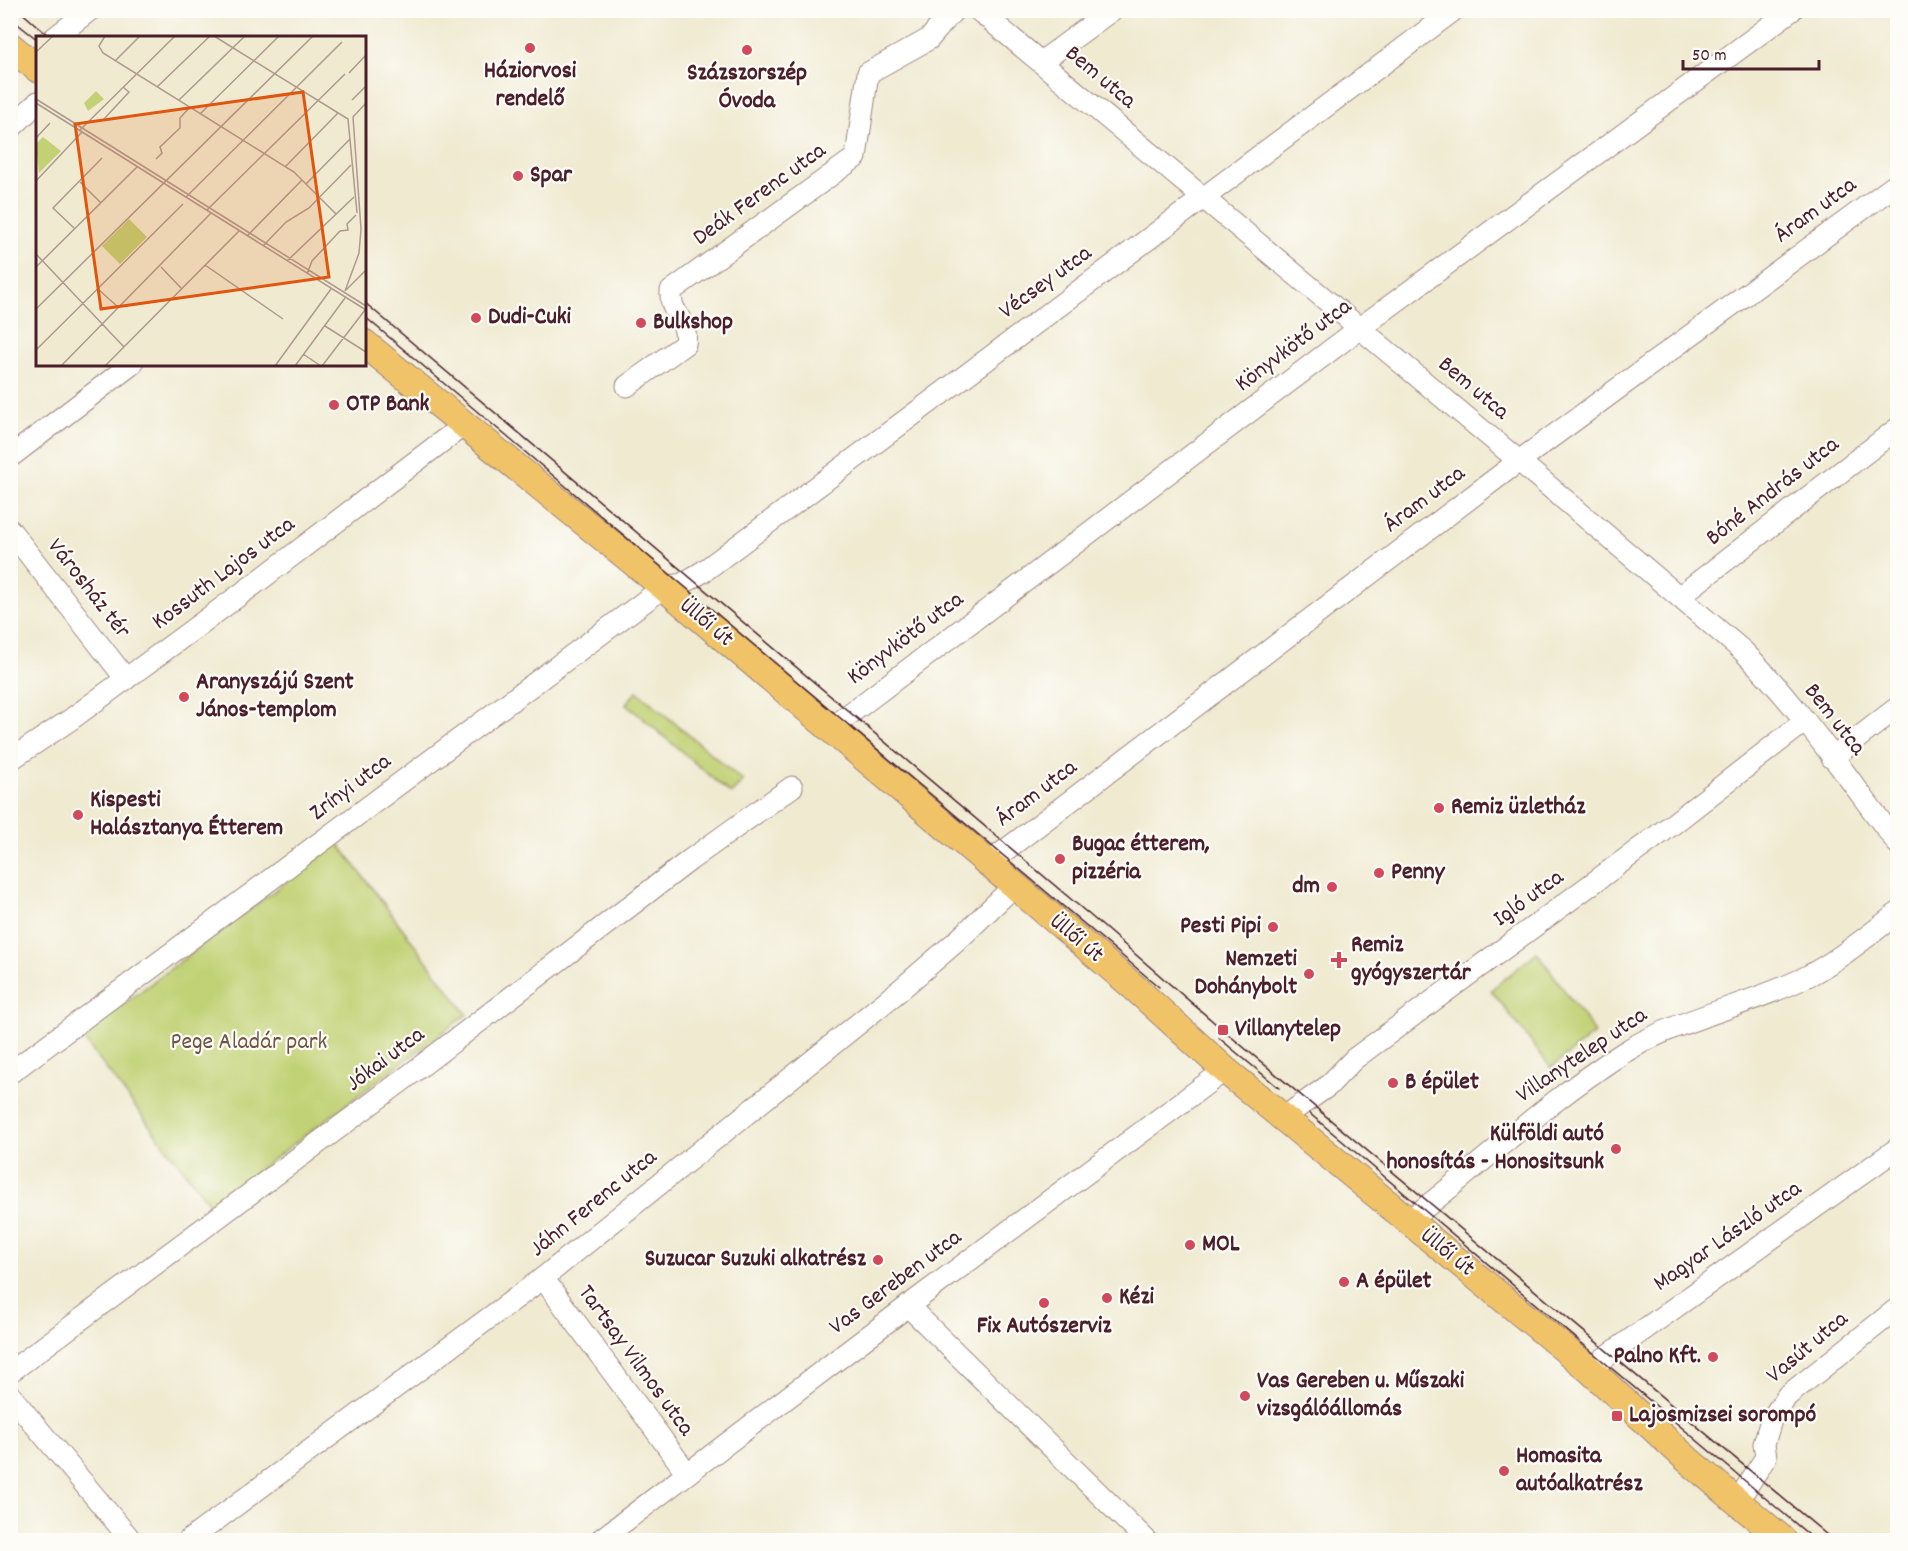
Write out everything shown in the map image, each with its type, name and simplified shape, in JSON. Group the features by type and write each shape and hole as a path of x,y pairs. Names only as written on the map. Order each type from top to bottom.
{"main road":[{"name":"Üllői út","path":"366,345 664,587 831,728 1013,887 1135,988 1225,1070 1589,1369 1688,1460 1783,1540"}],"street":[{"path":"57,36 90,10"},
{"name":"Deák Ferenc utca","path":"627,386 685,344 687,332 673,308 670,299 672,291 856,157 868,73 929,39 954,10"},
{"name":"Bem utca","path":"978,10 1680,596 1760,668 1898,844"},
{"path":"1041,62 1112,10"},
{"name":"Vécsey utca","path":"664,587 682,584 692,579 1204,199 1454,10"},
{"name":"Könyvkötő utca","path":"831,728 1360,328 1792,10"},
{"path":"10,129 36,104"},
{"name":"Áram utca","path":"987,864 1519,461 1898,183"},
{"path":"10,457 129,366"},
{"name":"Kossuth Lajos utca","path":"10,760 126,679 465,424"},
{"name":"Bóné András utca","path":"1680,596 1898,428"},
{"name":"Városház tér","path":"10,530 126,679"},
{"name":"Zrínyi utca","path":"10,1073 664,587"},
{"path":"1832,758 1898,707"},
{"name":"Igló utca","path":"1284,1117 1328,1086 1354,1059 1673,824 1804,722"},
{"name":"Jókai utca","path":"10,1372 402,1080 690,860 792,787"},
{"name":"Jáhn Ferenc utca","path":"189,1540 543,1278 900,990 958,940 1013,887"},
{"name":"Villanytelep utca","path":"1408,1221 1555,1101 1624,1053 1669,1028 1803,979 1829,965 1898,913"},
{"name":"Vas Gereben utca","path":"600,1540 908,1306 1225,1070"},
{"name":"Magyar László utca","path":"1589,1369 1898,1148"},
{"name":"Tartsay Vilmos utca","path":"543,1278 687,1473"},
{"path":"908,1306 1146,1540"},
{"name":"Vasút utca","path":"1737,1502 1766,1456 1764,1444 1771,1419 1787,1396 1898,1308"},
{"path":"10,1395 131,1540"}],"green space":[{"path":"637,691 743,781 731,794 626,704"},
{"name":"Pege Aladár park","path":"338,843 467,1014 211,1206 81,1036"},
{"path":"1537,952 1595,1033 1551,1068 1491,990"}],"tram line":[{"path":"19,10 49,36"},
{"path":"10,18 36,38"},
{"path":"366,304 1223,1030 1833,1540"},
{"path":"366,318 1159,987"},
{"path":"1219,1038 1279,1088"},
{"path":"1309,1113 1815,1540"}],"place":[{"name":"Háziorvosi rendelő","path":"530,48"},
{"name":"Százszorszép Óvoda","path":"747,50"},
{"name":"Spar","path":"518,176"},
{"name":"Dudi-Cuki","path":"476,318"},
{"name":"Bulkshop","path":"641,323"},
{"name":"OTP Bank","path":"334,405"},
{"name":"Aranyszájú Szent János-templom","path":"184,697"},
{"name":"Remiz üzletház","path":"1439,808"},
{"name":"Kispesti Halásztanya Étterem","path":"78,815"},
{"name":"Bugac étterem, pizzéria","path":"1060,859"},
{"name":"Penny","path":"1379,873"},
{"name":"dm","path":"1332,887"},
{"name":"Pesti Pipi","path":"1273,927"},
{"name":"Remiz gyógyszertár","path":"1339,960"},
{"name":"Nemzeti Dohánybolt","path":"1309,974"},
{"name":"Villanytelep","path":"1223,1030"},
{"name":"B épület","path":"1393,1083"},
{"name":"Külföldi autó honosítás - Honositsunk","path":"1616,1149"},
{"name":"MOL","path":"1190,1245"},
{"name":"Suzucar Suzuki alkatrész","path":"878,1260"},
{"name":"A épület","path":"1344,1282"},
{"name":"Kézi","path":"1107,1298"},
{"name":"Fix Autószerviz","path":"1044,1303"},
{"name":"Palno Kft.","path":"1713,1357"},
{"name":"Vas Gereben u. Műszaki vizsgálóállomás","path":"1245,1396"},
{"name":"Lajosmizsei sorompó","path":"1617,1416"},
{"name":"Homasita autóalkatrész","path":"1504,1471"}]}
